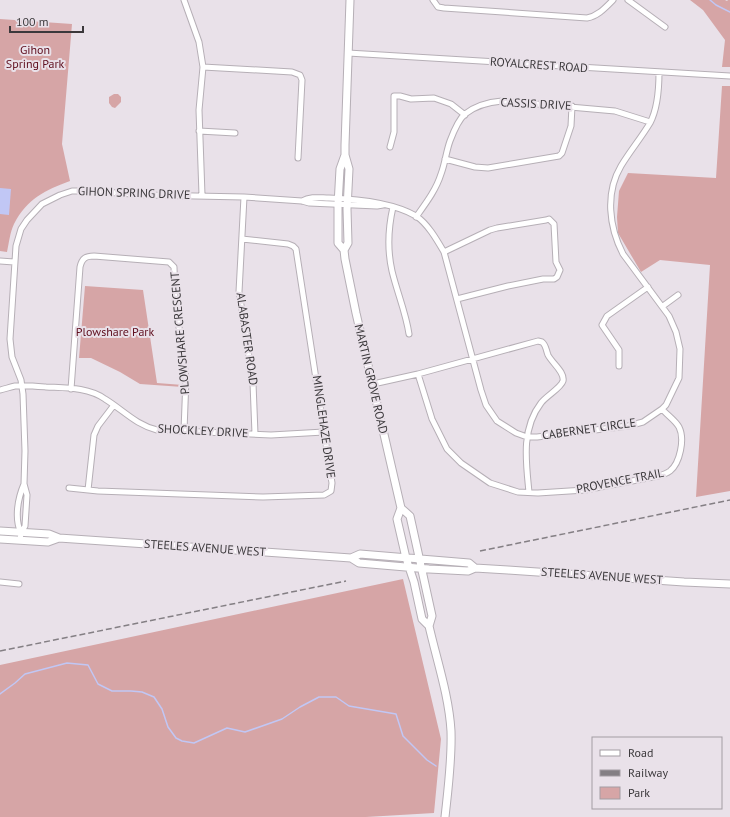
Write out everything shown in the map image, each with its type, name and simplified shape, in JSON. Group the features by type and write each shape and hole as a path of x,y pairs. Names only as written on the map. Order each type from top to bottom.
{"main road":[{"name":"MARTIN GROVE ROAD","path":"344,250 348,243 347,202 349,169 345,155 350,0"},
{"name":"MARTIN GROVE ROAD","path":"345,155 340,169 338,243 344,250 352,294 401,508 397,519 406,558 414,582 422,619 429,626"},
{"name":"MARTIN GROVE ROAD","path":"401,508 410,516 432,616 429,626 443,684 451,732 450,766 445,814"},
{"name":"STEELES AVENUE WEST","path":"0,531 20,536"},
{"name":"STEELES AVENUE WEST","path":"0,539 49,534 59,538 351,558 360,554 469,563 475,568"},
{"name":"STEELES AVENUE WEST","path":"351,558 359,563 421,568 468,571 475,568 730,584"}],"street":[{"path":"184,0 199,42 203,67 199,110 202,195"},
{"path":"433,0 438,7 444,8 587,18 594,17 612,0"},
{"path":"628,0 665,27"},
{"name":"ROYALCREST ROAD","path":"348,53 730,76"},
{"path":"203,67 292,72 300,75 302,80 298,158"},
{"name":"CABERNET CIRCLE","path":"347,202 393,207 416,216 428,228 444,252 481,390 486,404 497,421 516,433 537,437 628,426 642,422 662,409 669,400 679,378 681,356 676,332 669,316 623,254 618,244 610,209 613,186 619,170 650,122 657,100 659,72"},
{"path":"390,147 394,132 394,96 411,99 434,98 451,104 465,115 450,141 442,173 435,189 416,216"},
{"name":"CASSIS DRIVE","path":"465,115 477,108 495,102 572,106 615,111 650,122"},
{"path":"445,159 488,168 559,156 564,150 571,126 572,106"},
{"path":"200,131 235,133"},
{"name":"GIHON SPRING DRIVE","path":"20,536 17,526 19,495 24,484 25,451 22,386 10,348 14,262 18,238 27,220 42,204 60,195 72,192 88,191 202,195 302,201 309,197 347,202"},
{"name":"ALABASTER ROAD","path":"244,197 240,298 253,383 255,434"},
{"path":"393,207 389,226 389,252 408,334"},
{"path":"444,252 497,228 549,219 554,224 556,262 560,270 558,277 554,279 543,279 508,286 457,299"},
{"name":"MINGLEHAZE DRIVE","path":"69,488 263,497 324,495 331,491 332,483 296,249 288,244 242,238"},
{"name":"PLOWSHARE CRESCENT","path":"71,388 80,267 83,259 94,256 169,262 174,267 175,298 186,378 184,431"},
{"path":"0,261 14,262"},
{"path":"619,366 619,350 602,325 607,316 648,287"},
{"path":"663,306 678,295"},
{"path":"373,384 473,360 540,341 545,344 550,358 562,374 563,381 561,385 537,408 527,436 525,449 529,492"},
{"name":"PROVENCE TRAIL","path":"418,374 432,419 447,449 461,462 490,483 518,492 538,493 585,490 666,474 678,460 681,440 679,428 662,409"},
{"name":"SHOCKLEY DRIVE","path":"0,390 22,386 71,388 98,394 133,420 151,429 167,431 255,434 324,432"},
{"path":"88,490 94,435 98,426 114,406"},
{"path":"0,582 18,584"}],"green space":[{"path":"690,0 730,0 730,67 722,67 725,40 703,10"},
{"name":"Gihon Spring Park","path":"0,19 72,24 62,144 70,181 38,196 25,208 14,224 7,252 0,251"},
{"path":"722,86 730,86 730,491 696,497 710,265 660,260 641,272 618,233 617,217 619,191 628,173 716,178"},
{"path":"114,94 118,94 121,97 121,102 115,108 109,103 109,97"},
{"name":"Plowshare Park","path":"85,286 143,290 157,383 183,385 183,387 140,384 120,372 91,358 79,358"},
{"path":"403,579 441,739 434,813 366,817 0,817 0,665"}],"water":[{"path":"0,188 11,189 9,215 0,214"}],"waterway":[{"path":"710,0 716,5 730,12"},
{"path":"0,694 25,674 67,663 88,665 98,684 112,691 142,692 154,697 162,709 168,727 176,738 182,741 194,743 227,728 245,732 282,719 319,697 336,697 349,706 396,714 403,736 427,760 436,766"}],"railway":[{"path":"480,551 730,500"},
{"path":"0,651 346,581"}]}
